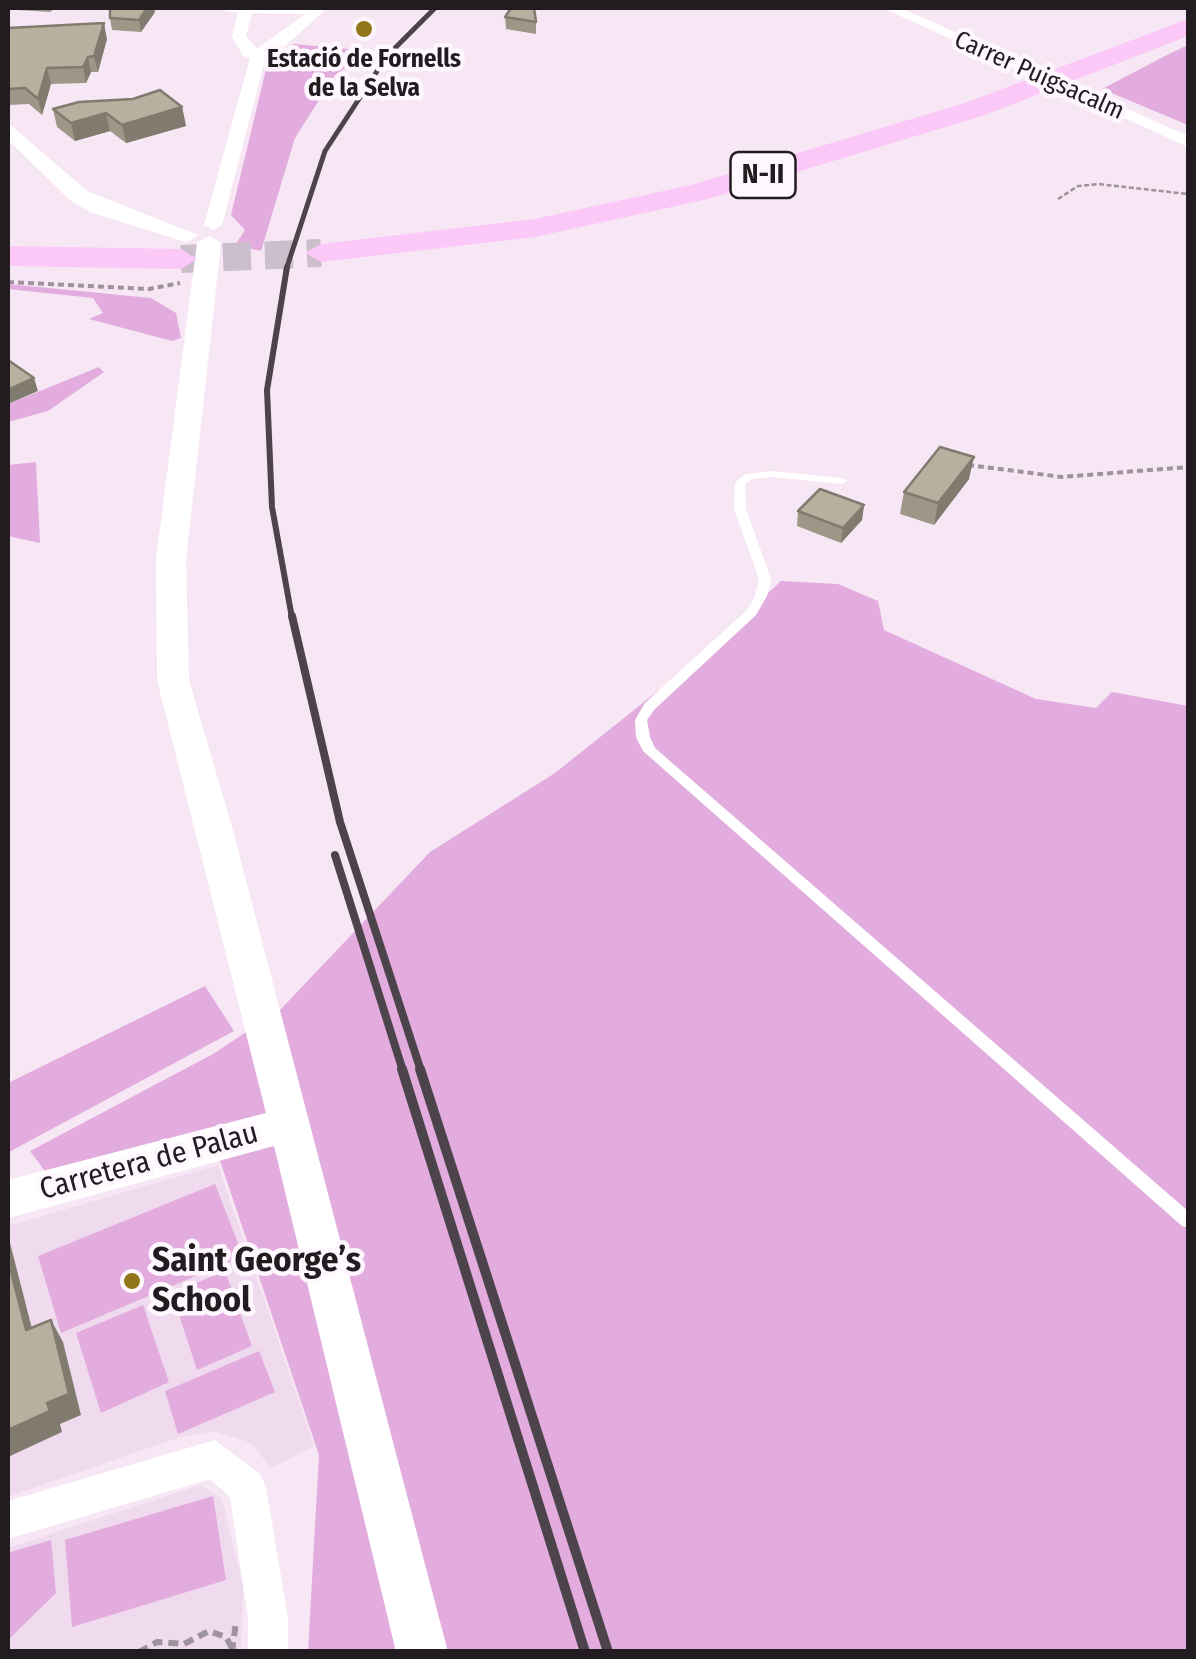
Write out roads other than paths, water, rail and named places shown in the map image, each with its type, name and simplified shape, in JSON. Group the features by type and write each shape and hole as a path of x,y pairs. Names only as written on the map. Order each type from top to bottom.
{"highway":[{"name":"N-II","path":"321,253 504,233 697,193 957,115 1188,27"},
{"path":"8,256 198,248"}],"street":[{"path":"219,8 316,9"},
{"path":"246,8 239,36 248,52 259,54 274,48 316,9"},
{"name":"Carrer Puigsacalm","path":"890,8 1188,142"},
{"path":"259,54 198,248 190,430 171,559 173,680 290,1124 422,1652"},
{"path":"8,129 79,196 198,248"},
{"name":"Carretera de Palau","path":"8,1199 290,1124"},
{"path":"8,1520 215,1460 247,1487 268,1618 268,1652"}],"lane":[{"path":"842,481 772,474 750,476 740,483 740,509 764,579 761,596 752,612 650,706 641,720 643,738 650,750 1188,1221"}],"tunnel":[{"path":"181,259 321,253"}],"railway":[{"path":"286,270 325,151 387,56 435,8"},
{"path":"287,267 267,390 272,507 292,618"},
{"path":"292,616 340,822 421,1071"},
{"path":"335,855 403,1071"},
{"path":"402,1069 585,1652"},
{"path":"420,1069 608,1652"}],"place":[{"name":"Estació de Fornells de la Selva","path":"364,29"},
{"name":"Saint George’s School","path":"132,1281"}]}
